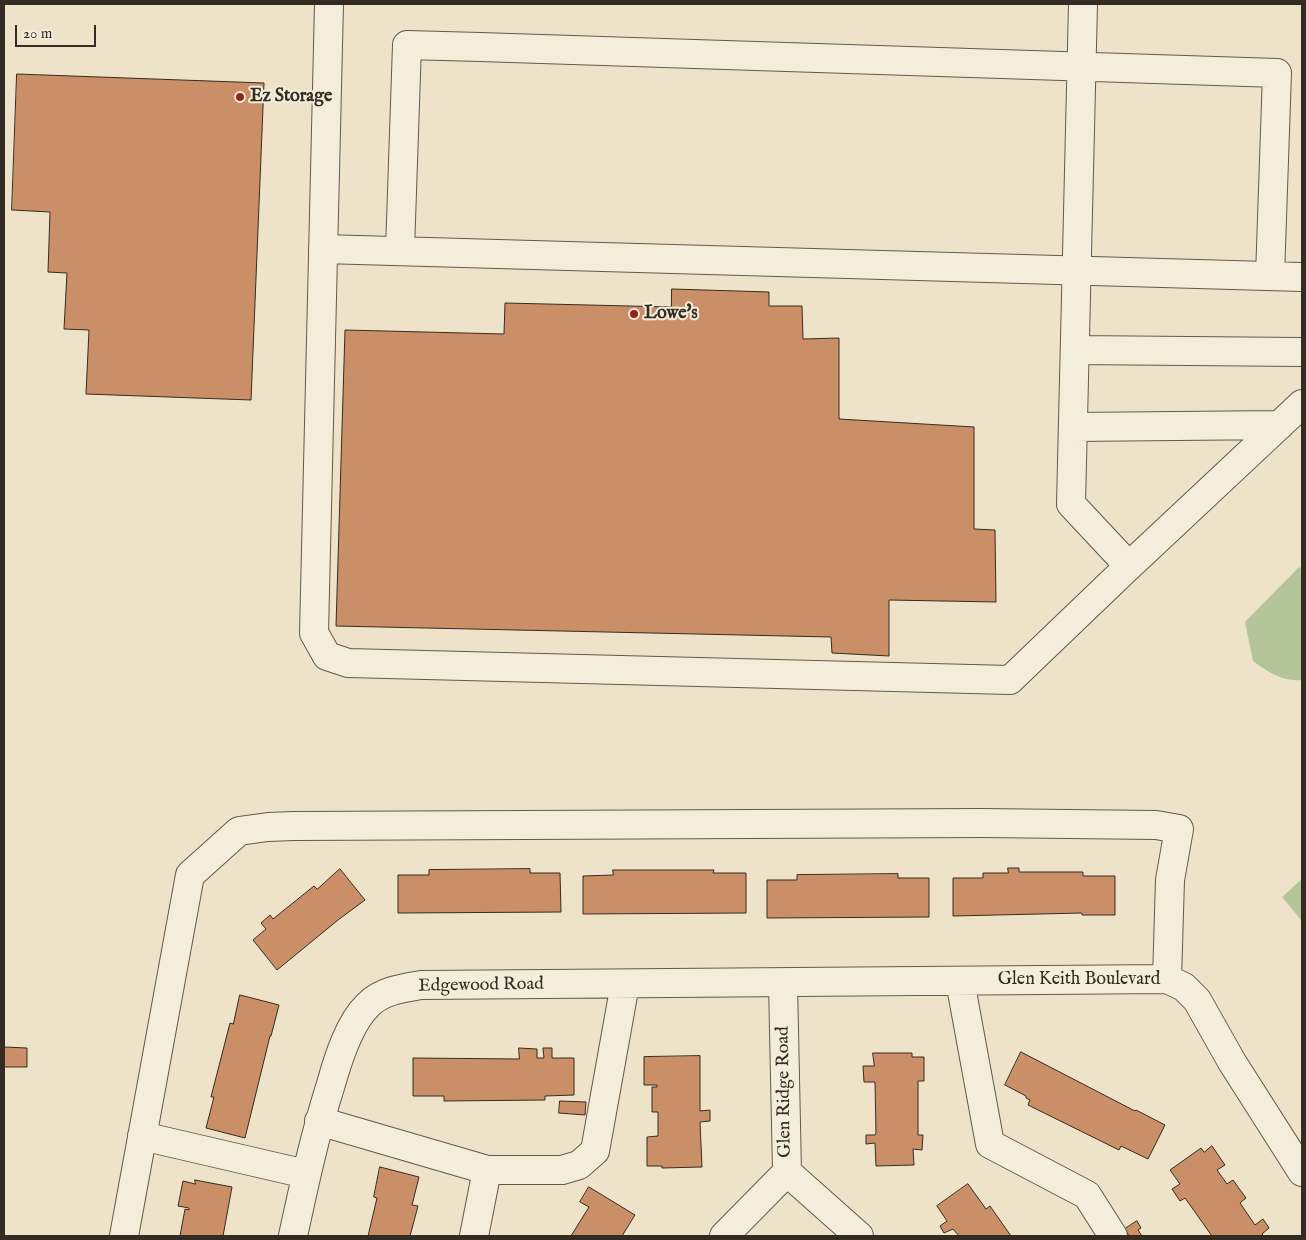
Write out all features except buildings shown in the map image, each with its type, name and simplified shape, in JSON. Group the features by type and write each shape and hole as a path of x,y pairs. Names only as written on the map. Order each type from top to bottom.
{"street":[{"path":"328,4 314,633 327,656 348,663 1010,680 1302,404"},
{"path":"1083,4 1071,504 1129,566"},
{"path":"400,250 407,45 1277,73 1270,276"},
{"path":"323,248 1302,277"},
{"path":"1075,350 1302,352"},
{"path":"1073,427 1280,425"},
{"path":"124,1236 190,875 240,830 303,826 982,823 1156,825 1179,829 1170,880 1167,979"},
{"name":"Glen Keith Boulevard","path":"782,983 1167,979 1184,986 1197,1000 1232,1062 1302,1172"},
{"path":"960,981 990,1144 1087,1195 1113,1236"},
{"name":"Edgewood Road","path":"294,1236 319,1121 340,1055 354,1024 368,1004 386,993 421,985 782,983"},
{"name":"Glen Ridge Road","path":"724,1236 786,1172 782,983"},
{"path":"319,1121 487,1170 562,1170 579,1166 595,1151 625,984"},
{"path":"142,1136 306,1174"},
{"path":"474,1236 487,1170"},
{"path":"786,1172 859,1236"}],"green space":[{"path":"1299,567 1302,569 1302,680 1295,680 1282,678 1253,661 1245,622"},
{"path":"1302,879 1302,921 1282,897"}],"place":[{"name":"Ez Storage","path":"240,97"},
{"name":"Lowe's","path":"634,314"}]}
